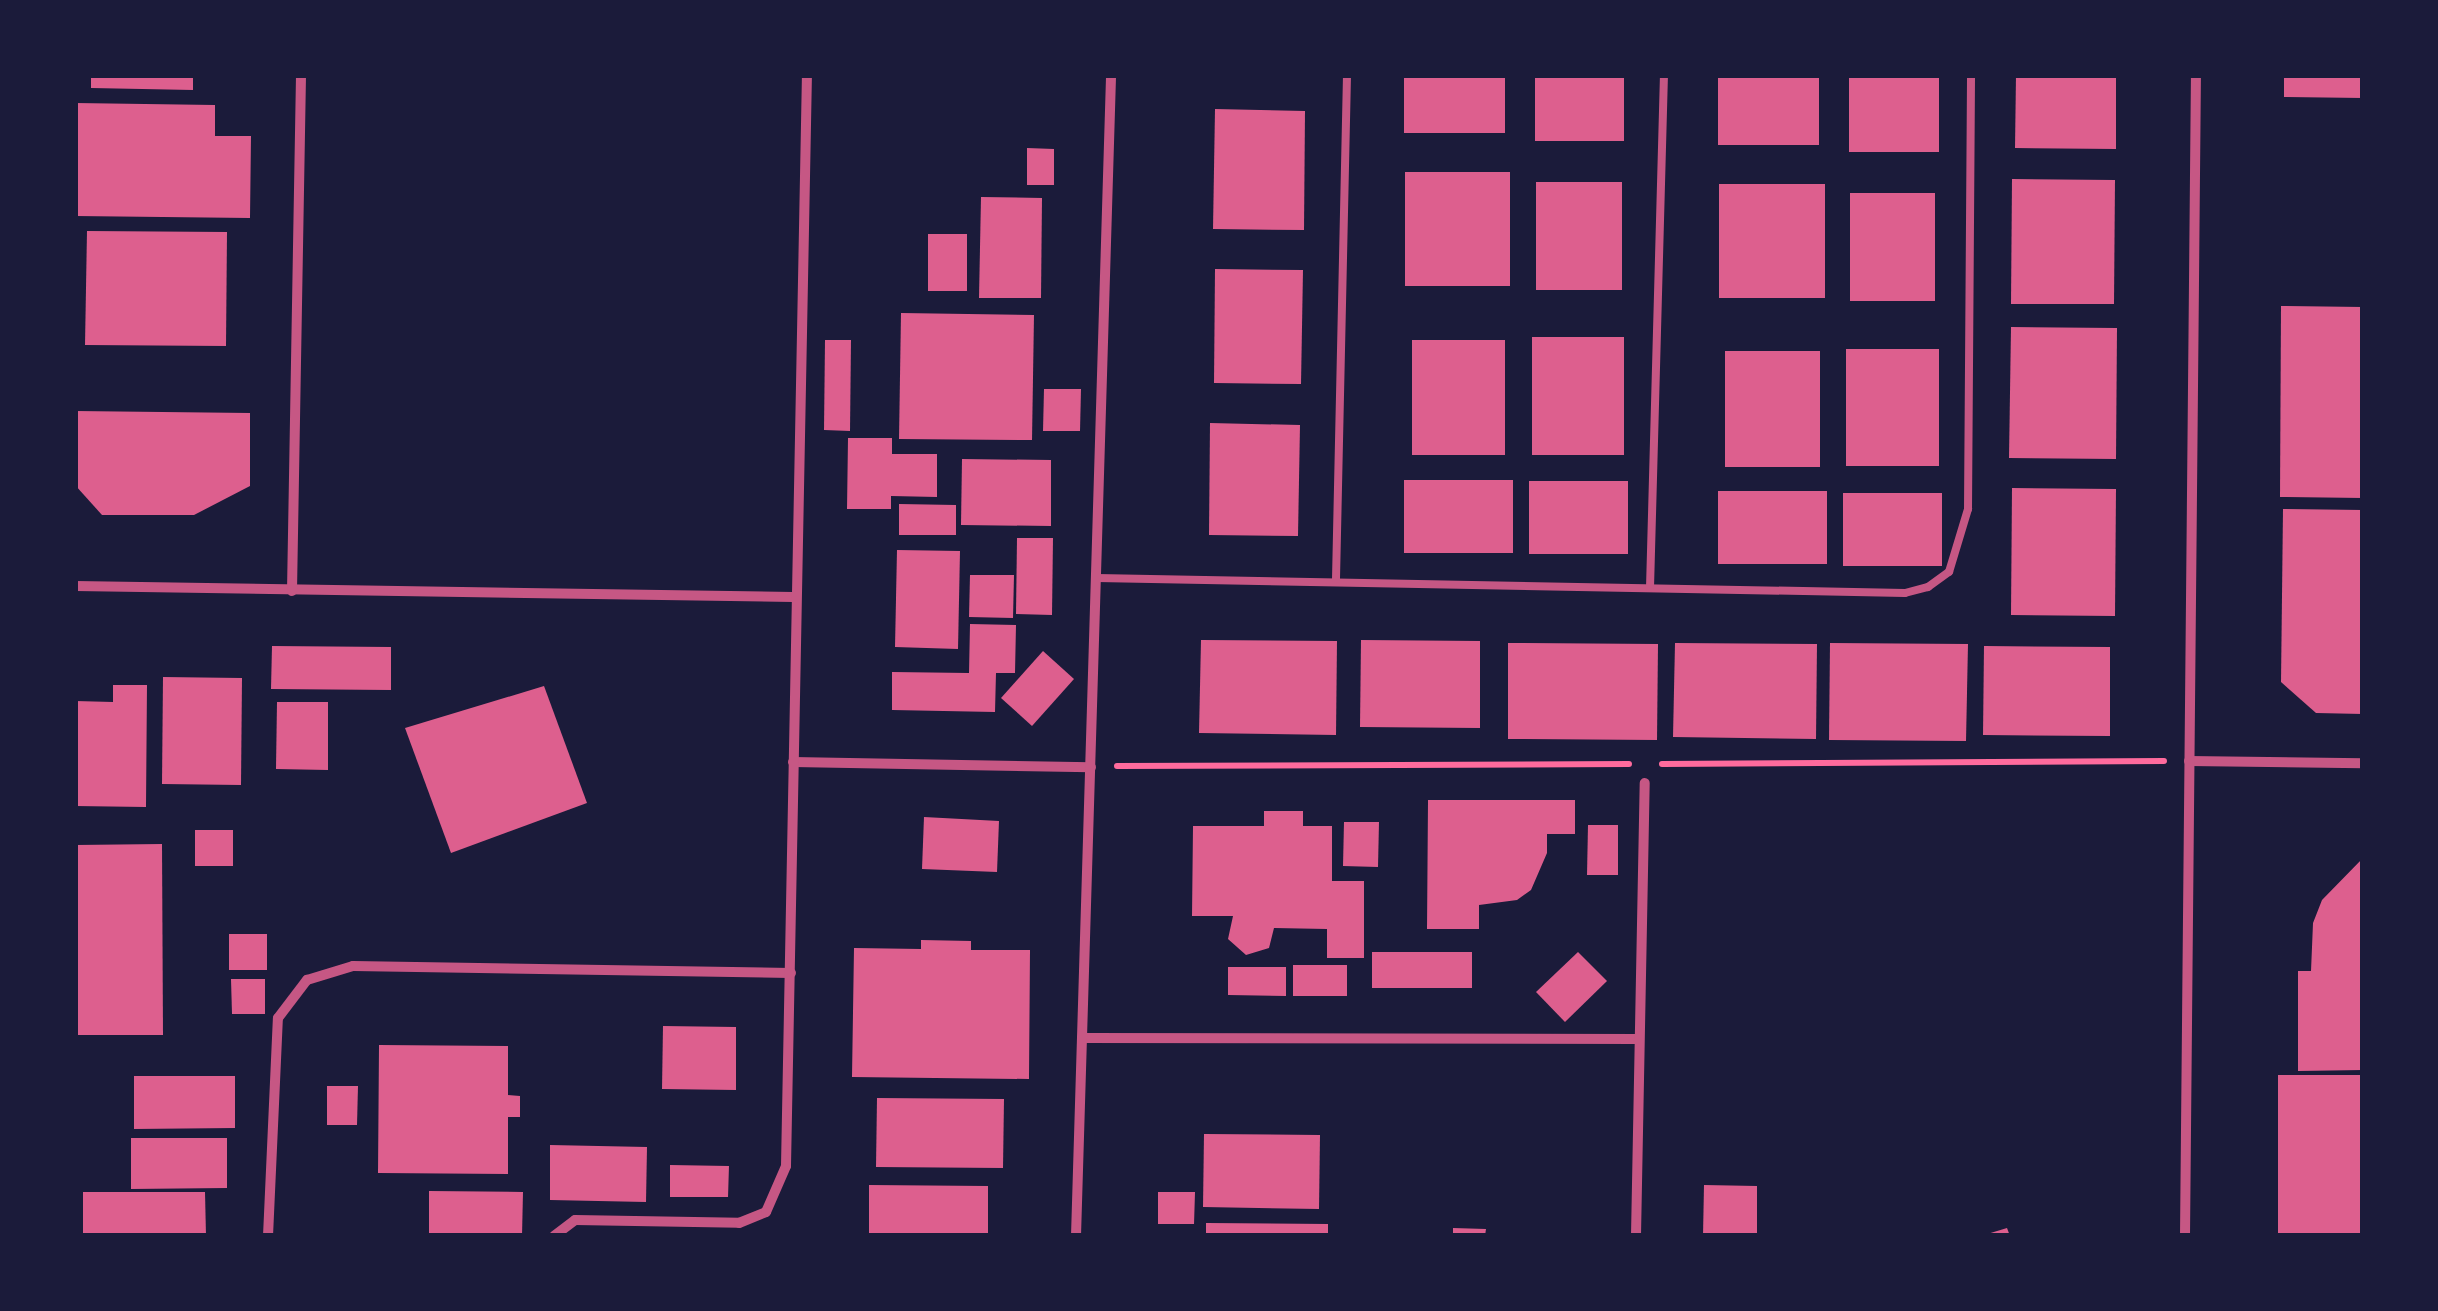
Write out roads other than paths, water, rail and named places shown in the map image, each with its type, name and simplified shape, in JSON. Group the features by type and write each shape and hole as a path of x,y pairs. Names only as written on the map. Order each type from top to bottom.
{"street":[{"path":"292,591 301,75"},
{"path":"554,1236 574,1220 739,1223 766,1212 786,1166 793,597 806,75"},
{"path":"1076,1236 1111,75"},
{"path":"2185,1236 2196,75"},
{"path":"75,586 793,597"},
{"path":"2189,761 2363,763"},
{"path":"793,762 1090,766"},
{"path":"1636,1236 1645,783"},
{"path":"268,1236 278,1018 307,980 353,966 791,973"},
{"path":"1082,1038 1637,1039"}],"lane":[{"path":"1336,579 1347,75"},
{"path":"1650,588 1664,75"},
{"path":"1096,578 1336,579 1905,593 1948,572 1968,509 1971,75"}]}
